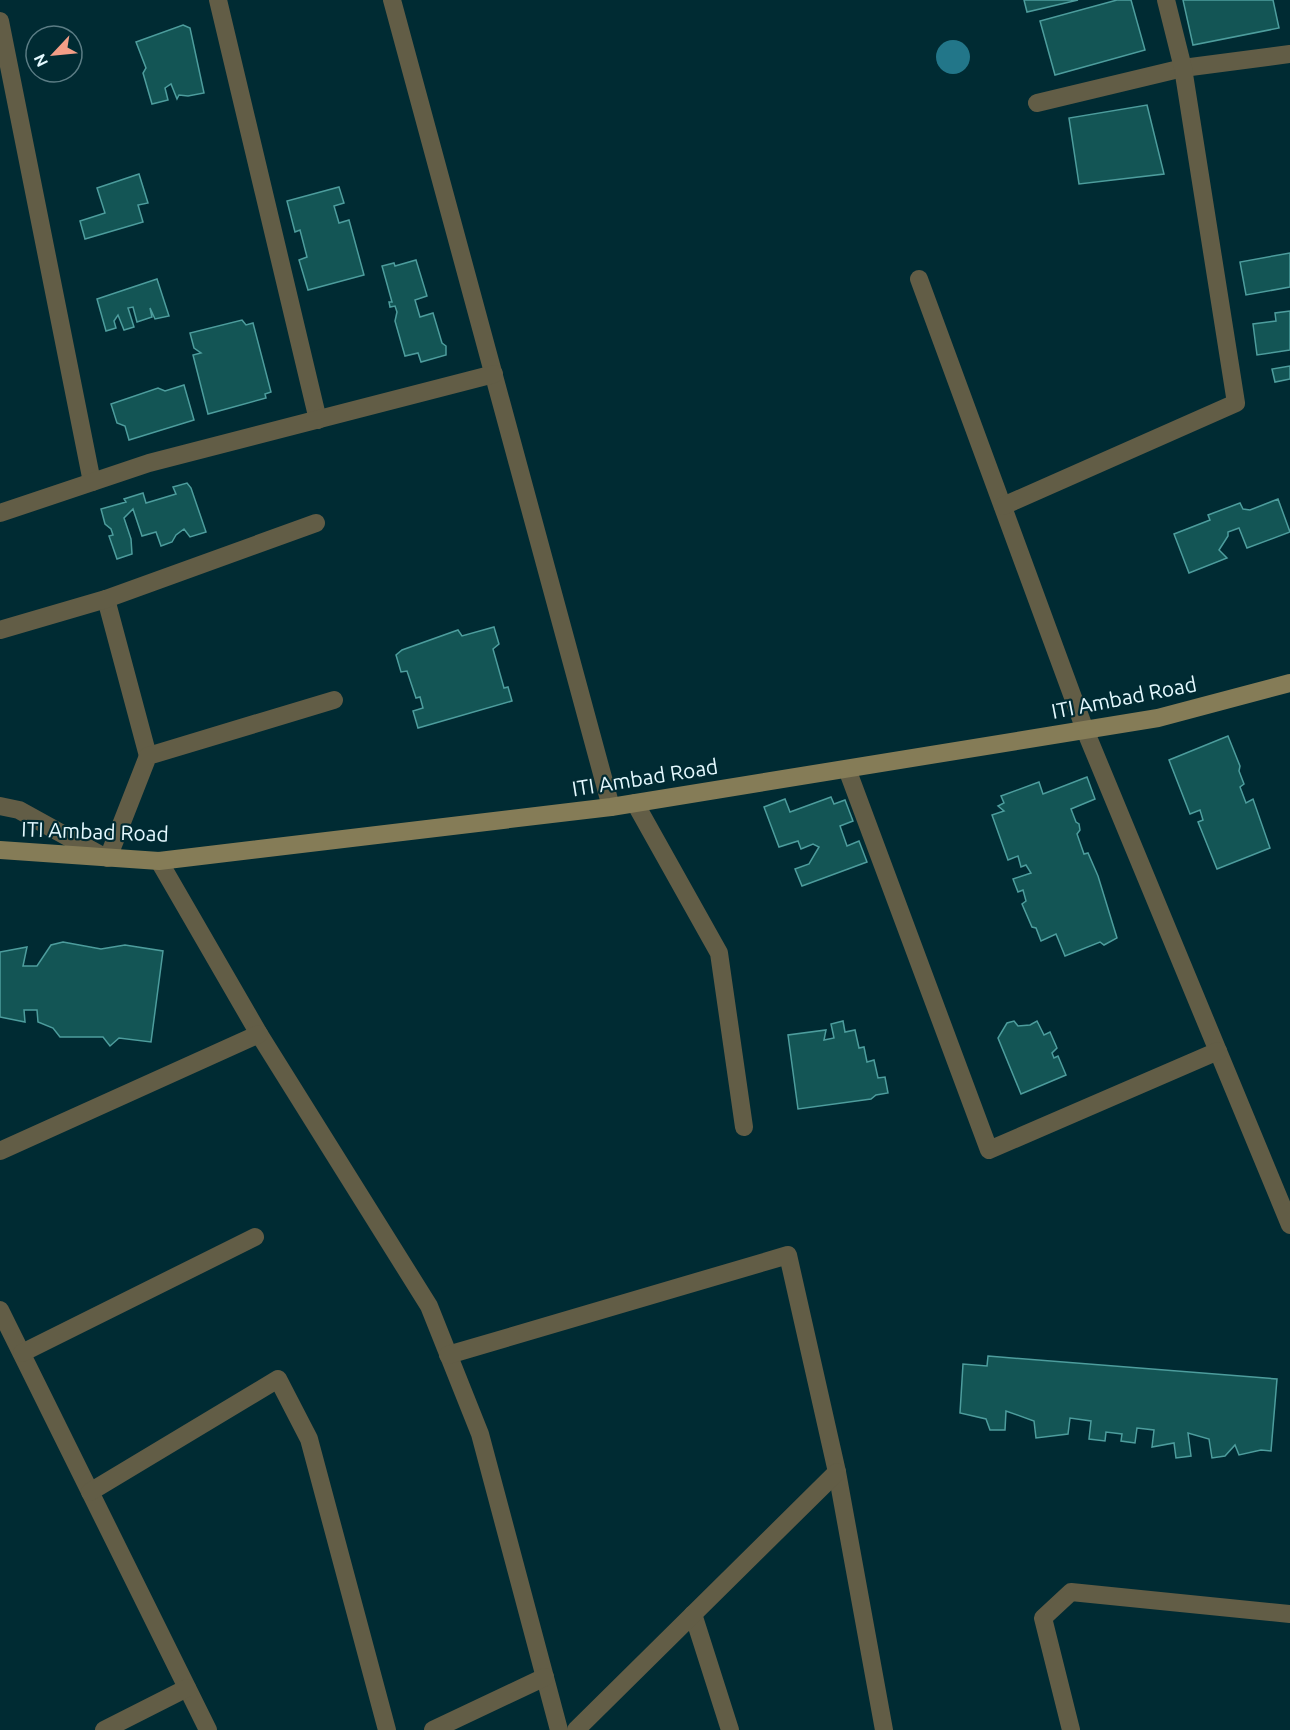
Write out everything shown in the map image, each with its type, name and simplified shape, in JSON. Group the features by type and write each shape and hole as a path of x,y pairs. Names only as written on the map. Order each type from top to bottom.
{"street":[{"path":"218,0 318,420"},
{"path":"392,0 611,807"},
{"path":"1003,506 1236,403 1183,68 1166,0"},
{"path":"0,21 92,482"},
{"path":"1037,103 1183,68 1290,54"},
{"path":"919,279 1086,730 1290,1225"},
{"path":"0,513 149,464 494,375"},
{"path":"0,630 106,599 316,523"},
{"path":"0,806 19,810 106,857 148,756 106,599"},
{"name":"ITI Ambad Road","path":"0,850 159,861 611,807 1158,718 1290,683"},
{"path":"148,756 334,700"},
{"path":"847,769 989,1150 1218,1051"},
{"path":"635,803 719,953 744,1127"},
{"path":"159,861 259,1034 429,1306 480,1434 559,1730"},
{"path":"0,1151 259,1034"},
{"path":"22,1353 255,1237"},
{"path":"448,1355 788,1255 837,1472 884,1730"},
{"path":"0,1310 208,1730"},
{"path":"90,1492 278,1379 309,1439 387,1730"},
{"path":"576,1730 837,1472"},
{"path":"1071,1730 1043,1618 1071,1592 1290,1614"},
{"path":"693,1614 730,1730"},
{"path":"433,1730 544,1677"},
{"path":"104,1730 187,1688"}],"water":[{"path":"953,40 965,45 970,57 965,69 953,74 941,69 936,57 941,45"}],"building":[{"path":"1024,0 1078,0 1027,12"},
{"path":"1117,0 1131,0 1145,50 1055,75 1040,21"},
{"path":"1183,0 1273,0 1279,28 1193,45"},
{"path":"183,25 190,28 204,93 179,95 177,99 171,84 165,88 168,100 152,104 143,73 146,68 136,42"},
{"path":"1147,105 1164,174 1079,184 1069,118"},
{"path":"139,174 148,203 138,205 143,222 85,239 80,221 105,213 97,188"},
{"path":"339,187 344,203 334,206 339,223 349,220 364,275 308,290 299,260 307,257 300,230 295,232 287,201"},
{"path":"1290,253 1290,287 1246,295 1240,262"},
{"path":"416,260 427,296 415,300 420,317 433,313 442,343 446,346 446,355 421,362 418,353 405,356 395,321 397,312 395,306 390,307 389,302 392,302 382,266 394,263 395,266"},
{"path":"157,279 169,316 155,319 150,308 152,317 137,322 133,307 128,308 134,327 124,330 118,315 114,321 116,328 106,331 97,299"},
{"path":"1290,311 1290,350 1257,355 1253,324 1276,321 1275,313"},
{"path":"242,320 246,325 253,323 271,392 265,394 266,398 208,414 193,355 201,353 194,348 190,333"},
{"path":"1290,366 1290,379 1275,382 1272,369"},
{"path":"184,385 194,420 129,440 125,426 117,423 111,404 158,388 165,391"},
{"path":"187,483 191,488 206,532 190,537 184,529 176,535 172,542 161,546 156,532 142,536 133,509 124,518 131,539 132,554 117,559 109,536 113,535 111,529 105,524 101,509 126,502 124,499 143,493 146,503 176,494 173,487"},
{"path":"1278,499 1290,532 1247,548 1239,528 1228,532 1219,550 1227,558 1189,573 1174,534 1210,520 1208,515 1240,503 1243,509 1250,510"},
{"path":"494,627 499,644 493,649 504,688 508,687 512,701 418,728 413,711 423,708 420,697 416,698 407,671 401,672 396,655 402,650 458,630 462,636"},
{"path":"1228,736 1240,766 1239,771 1244,784 1240,787 1246,803 1253,799 1270,848 1217,869 1198,822 1203,820 1200,810 1190,814 1169,760"},
{"path":"1087,777 1095,799 1071,809 1079,824 1080,830 1077,834 1084,854 1088,853 1098,876 1117,938 1104,945 1100,942 1065,956 1056,934 1041,941 1036,928 1032,927 1022,904 1026,901 1023,890 1018,892 1013,879 1031,873 1026,865 1021,867 1018,856 1008,860 992,815 1004,811 998,806 1004,803 1001,796 1039,782 1043,794"},
{"path":"831,797 834,804 845,800 853,821 840,826 847,846 859,841 867,862 802,886 795,869 809,864 819,847 813,844 801,849 798,841 779,847 764,807 785,799 790,812"},
{"path":"63,942 101,949 125,945 163,951 151,1042 119,1038 110,1046 103,1037 60,1037 53,1028 38,1022 37,1010 24,1010 25,1022 0,1017 0,952 27,947 23,966 37,966 51,945"},
{"path":"843,1021 845,1032 855,1030 859,1048 864,1047 867,1062 874,1060 878,1078 885,1077 888,1093 876,1095 871,1099 798,1109 788,1035 826,1030 824,1040 834,1038 831,1024"},
{"path":"1014,1021 1018,1026 1030,1025 1037,1021 1044,1035 1050,1032 1057,1048 1052,1053 1054,1058 1058,1056 1066,1075 1021,1094 998,1038 1007,1023"},
{"path":"988,1356 1277,1379 1271,1451 1261,1450 1239,1455 1235,1445 1225,1456 1212,1458 1209,1439 1188,1433 1191,1456 1176,1458 1174,1443 1152,1447 1154,1430 1137,1428 1135,1443 1121,1441 1122,1434 1106,1432 1105,1441 1089,1439 1091,1421 1070,1418 1068,1434 1036,1438 1034,1421 1006,1411 1005,1430 990,1430 986,1419 960,1413 963,1364 987,1366"}]}
